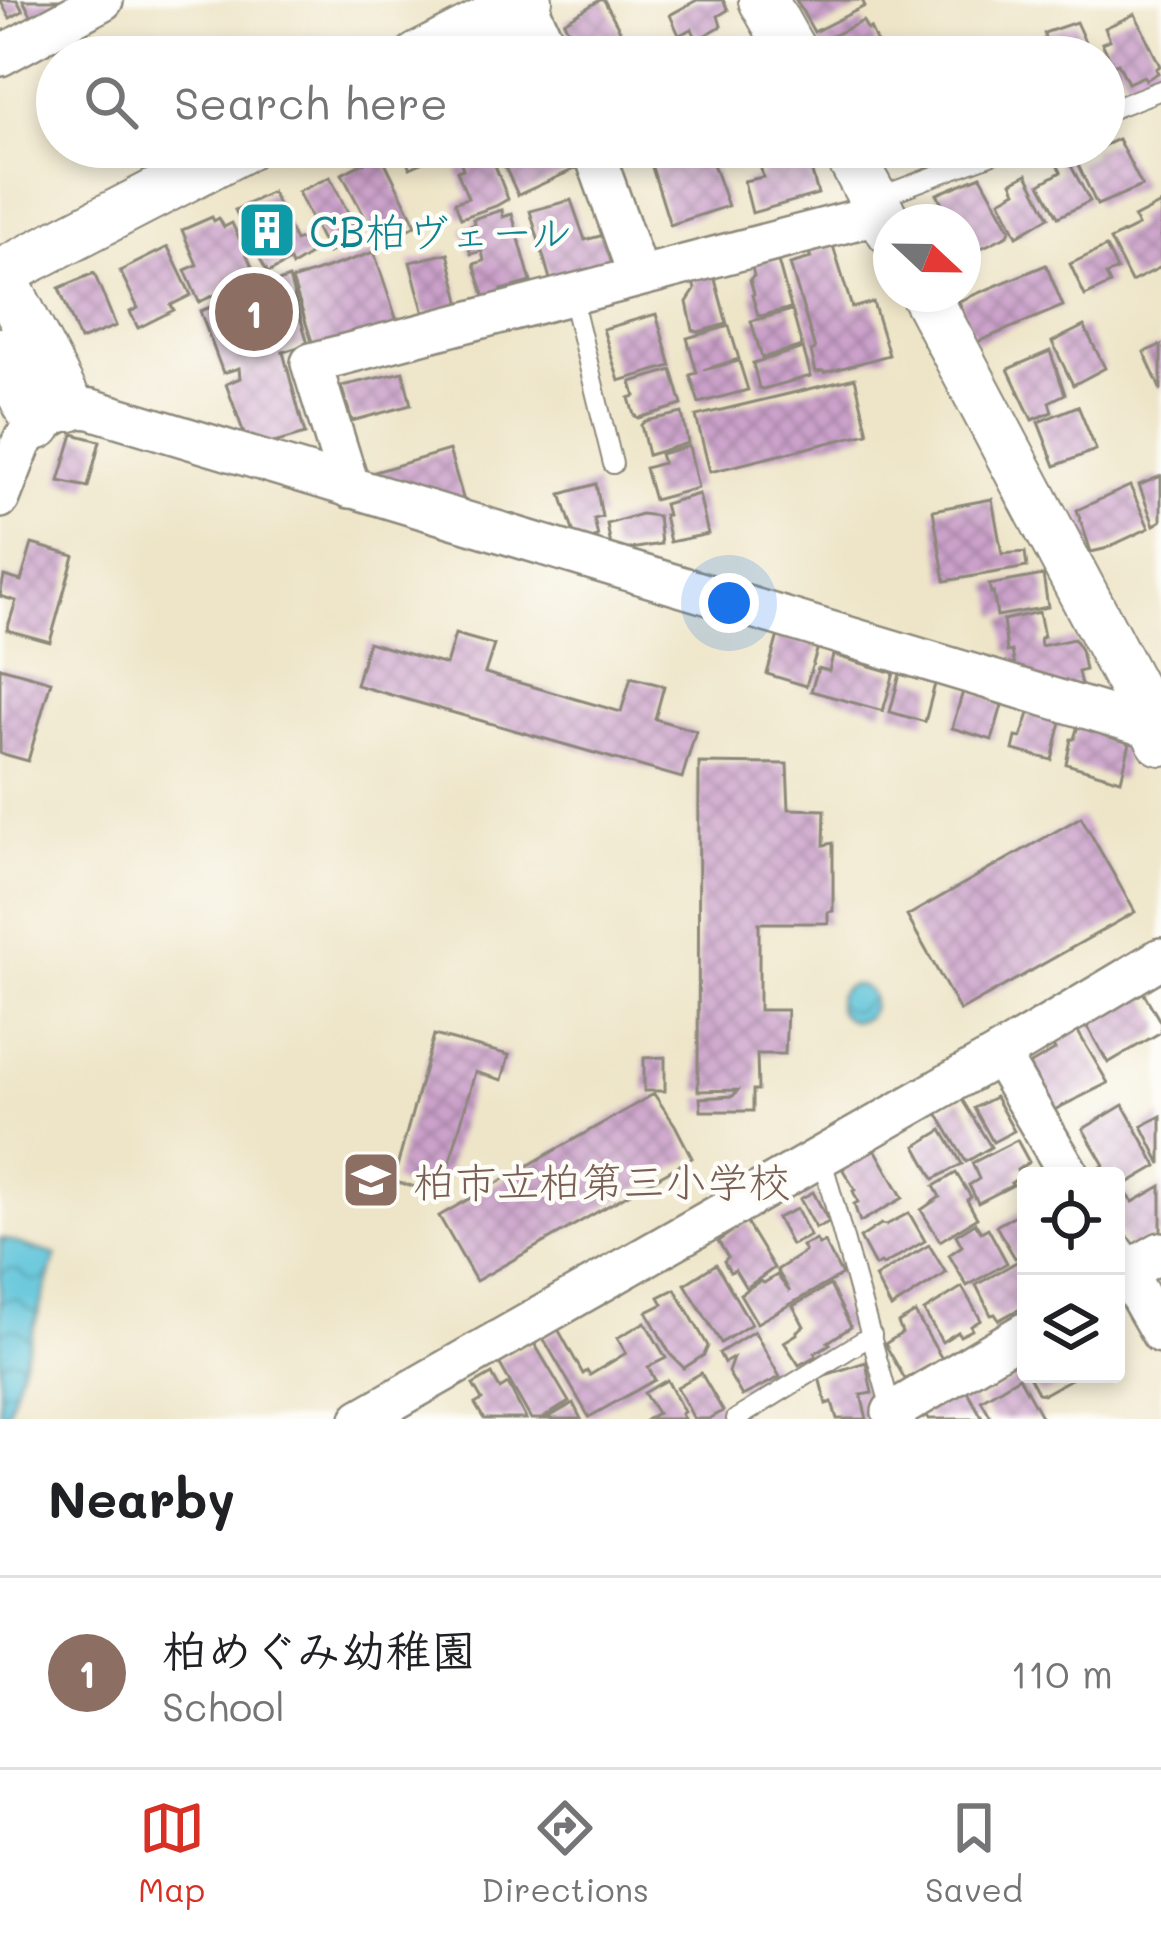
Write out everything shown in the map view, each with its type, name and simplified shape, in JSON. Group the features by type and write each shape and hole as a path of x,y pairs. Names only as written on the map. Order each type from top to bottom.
{"street":[{"path":"1,52 104,0"},
{"path":"458,36 526,0 542,36"},
{"path":"763,0 783,36"},
{"path":"54,416 0,274 204,168"},
{"path":"600,168 638,275"},
{"path":"857,168 876,204"},
{"path":"350,488 311,363 873,216"},
{"path":"935,312 1158,735"},
{"path":"0,352 54,416"},
{"path":"0,498 22,442 54,416 91,410 1158,735"},
{"path":"361,1419 1161,958"},
{"path":"999,1055 1065,1167"},
{"path":"1125,1266 1161,1252"},
{"path":"1124,1275 1161,1333"},
{"path":"894,1415 1017,1338"}],"lane":[{"path":"1125,104 1161,90"},
{"path":"901,204 971,168"},
{"path":"571,293 614,464"},
{"path":"821,1156 894,1415"},
{"path":"736,1419 872,1335"}],"water":[{"path":"855,985 868,990 873,1003 868,1016 855,1021 842,1016 837,1003 842,990"},
{"path":"0,1238 56,1255 7,1414 0,1412"}],"building":[{"path":"0,0 17,0 23,11 10,18"},
{"path":"23,0 64,0 32,17"},
{"path":"604,0 623,36 571,36 564,22"},
{"path":"697,0 723,0 728,10 718,16 721,26 704,36 695,36 692,29 679,35 670,15"},
{"path":"796,0 862,0 865,6 814,32"},
{"path":"1135,14 1160,66 1158,73 1128,83 1125,36 1108,36 1105,28"},
{"path":"863,21 874,36 832,36"},
{"path":"1076,22 1082,36 1045,36"},
{"path":"1125,153 1142,186 1097,205 1079,168 1125,168"},
{"path":"354,168 388,168 416,225 379,244 342,174"},
{"path":"496,168 508,199 461,218 455,202 468,198 457,171"},
{"path":"506,168 577,168 518,195"},
{"path":"652,168 714,168 728,206 670,225"},
{"path":"761,168 811,168 818,194 752,213 744,181 763,177"},
{"path":"1059,168 1072,168 1090,201 1058,217 1040,184 1061,172"},
{"path":"1027,174 1049,217 1017,236 1000,200 1016,191 1012,182"},
{"path":"981,176 1010,229 1008,235 981,248 981,204 942,204 937,194"},
{"path":"330,177 361,239 328,253 298,192"},
{"name":"CB柏ヴェール","path":"272,192 295,241 301,239 310,255 268,273 242,226 247,223 244,216 239,218 235,210"},
{"path":"571,200 585,240 612,233 617,270 552,286 530,211"},
{"path":"1161,204 1161,267 1131,282 1110,240 1138,226 1134,218"},
{"path":"502,210 503,217 512,214 531,282 485,298 474,264 484,261 482,251 471,254 462,229 475,224 473,219"},
{"path":"212,217 214,221 219,218 224,227 232,223 259,282 239,291 237,285 199,302 185,270 197,265 182,230"},
{"path":"833,246 852,308 873,302 889,355 816,372 811,351 815,349 790,264 811,258 809,253"},
{"path":"168,247 191,295 171,305 174,310 138,328 130,312 138,308 120,271"},
{"path":"1106,247 1117,270 1106,275 1110,284 1085,296 1070,264"},
{"path":"374,252 399,327 316,354 292,280"},
{"path":"448,253 461,305 424,314 410,262"},
{"path":"778,261 791,308 761,316 752,295 751,263"},
{"path":"1046,265 1063,306 975,343 963,312 981,312 981,292"},
{"path":"713,272 727,324 698,332 693,330 687,302 695,290 692,277"},
{"path":"94,273 116,326 80,340 59,288"},
{"path":"289,278 308,344 283,352 305,434 250,450 226,384 240,378 239,368 223,373 200,311"},
{"path":"792,310 802,346 762,358 751,321"},
{"path":"656,314 671,366 619,381 603,329"},
{"path":"729,326 739,359 703,370 739,361 748,390 699,403 690,375 697,373 687,338"},
{"path":"1084,326 1105,368 1073,385 1052,342"},
{"path":"1161,345 1161,391 1144,352"},
{"path":"803,348 811,376 759,388 753,363"},
{"path":"1050,351 1065,394 1049,402 1052,412 1032,420 1008,369"},
{"path":"672,370 682,405 638,418 634,415 631,382"},
{"path":"403,372 411,405 352,421 341,386"},
{"path":"855,378 868,433 710,472 696,416"},
{"path":"1078,406 1096,450 1055,466 1038,422"},
{"path":"682,413 688,443 648,455 641,425"},
{"path":"73,434 100,441 88,487 59,481"},
{"path":"689,446 698,488 654,500 645,468 663,463 660,454"},
{"path":"449,450 468,515 368,474"},
{"path":"1161,476 1161,521 1154,525 1139,485"},
{"path":"596,484 602,517 594,519 598,537 577,543 561,494"},
{"path":"1130,486 1149,528 1091,552 1077,510"},
{"path":"699,494 708,534 670,542 664,504"},
{"path":"992,499 1002,554 1025,552 1027,567 945,581 933,510"},
{"path":"641,514 658,516 661,544 612,552 607,524"},
{"path":"32,544 74,556 50,642 7,630 16,601 0,596 4,576 21,581"},
{"path":"1043,575 1048,607 997,616 989,585"},
{"path":"1039,612 1041,646 1074,639 1081,650 1085,670 1078,672 1081,684 1055,689 1017,678 1012,651 1007,652 1003,620"},
{"path":"455,634 494,645 485,673 621,712 631,677 664,686 655,719 696,731 682,778 356,685 368,642 446,665"},
{"path":"778,635 818,647 806,686 767,674"},
{"path":"833,655 894,673 883,711 811,691 818,668 829,671"},
{"path":"0,667 51,681 28,761 0,753"},
{"path":"900,674 935,684 925,722 890,712"},
{"path":"964,688 1002,705 992,740 952,728"},
{"path":"1032,704 1063,713 1052,760 1013,750"},
{"path":"1080,719 1105,727 1103,735 1130,743 1121,780 1066,764"},
{"path":"699,763 787,764 789,809 825,810 824,845 833,843 833,911 828,912 828,923 759,923 759,1010 787,1010 785,1054 757,1054 753,1111 701,1111 700,1098 733,1096 738,1090 698,1091"},
{"path":"1081,817 1135,912 960,1011 907,916"},
{"path":"1142,990 1161,1023 1161,1032 1108,1063 1085,1023"},
{"path":"1077,1030 1108,1083 1054,1110 1029,1065 1055,1050 1051,1042"},
{"path":"434,1035 509,1055 502,1080 475,1072 441,1194 393,1181"},
{"path":"665,1057 665,1091 644,1091 644,1058"},
{"path":"654,1094 692,1158 476,1281 439,1216"},
{"path":"995,1097 1014,1131 993,1142 974,1108"},
{"path":"961,1098 991,1147 966,1162 937,1113"},
{"path":"1123,1105 1157,1166 1125,1185 1125,1167 1101,1167 1083,1129"},
{"path":"1161,1116 1161,1164 1142,1126"},
{"path":"942,1130 962,1164 934,1179 916,1146"},
{"path":"1017,1140 1029,1162 1017,1167 1013,1185 978,1203 969,1185 979,1179 972,1163"},
{"path":"875,1149 903,1198 860,1222 855,1190 843,1170"},
{"path":"956,1173 977,1218 940,1241 921,1210 940,1197 934,1186"},
{"path":"1161,1186 1161,1233 1130,1250 1125,1241 1125,1194 1133,1202"},
{"path":"813,1192 829,1222 816,1228 800,1199"},
{"path":"797,1209 810,1236 791,1245 777,1218"},
{"path":"909,1213 925,1241 875,1266 860,1238"},
{"path":"1017,1214 1017,1257 1015,1258 996,1226"},
{"path":"746,1222 774,1268 746,1288 735,1270 730,1272 718,1241"},
{"path":"975,1223 981,1232 988,1228 1007,1263 967,1286 949,1255 962,1246 956,1235"},
{"path":"816,1240 819,1245 824,1242 842,1275 757,1323 740,1294 777,1275 790,1292 777,1270 805,1252 802,1246"},
{"path":"929,1245 946,1273 891,1308 875,1277"},
{"path":"1017,1262 1017,1310 999,1320 991,1315 976,1285"},
{"path":"716,1264 751,1324 721,1343 685,1284"},
{"path":"830,1285 851,1327 799,1365 784,1342 804,1326 793,1306"},
{"path":"962,1287 981,1320 972,1330 942,1342 924,1311"},
{"path":"675,1289 708,1346 704,1355 684,1368 670,1354 647,1312 663,1304 659,1297"},
{"path":"915,1313 942,1359 905,1379 885,1344 902,1333 898,1323"},
{"path":"645,1322 666,1358 648,1367 655,1380 589,1417 543,1338 558,1329 583,1374 590,1375 626,1353 617,1338"},
{"path":"754,1331 780,1377 742,1396 728,1372 733,1358 724,1363 719,1353"},
{"path":"534,1343 569,1402 541,1419 531,1419 498,1361"},
{"path":"866,1362 872,1393 861,1395 867,1419 837,1419 832,1402 826,1404 819,1377"},
{"path":"701,1373 723,1411 709,1419 694,1419 677,1387"},
{"path":"492,1374 500,1389 508,1384 526,1419 484,1419 475,1404 482,1400 473,1385"},
{"path":"1017,1378 1042,1418 992,1419 981,1400"},
{"path":"667,1380 684,1419 648,1419 657,1413 644,1393"},
{"path":"1033,1383 1064,1383 1044,1394"},
{"path":"963,1384 983,1419 929,1419 921,1406"},
{"path":"573,1403 581,1419 546,1419"}],"place":[{"name":"CB柏ヴェール","path":"267,230"},
{"name":"柏めぐみ幼稚園","path":"254,312"},
{"name":"柏市立柏第三小学校","path":"371,1180"}]}
